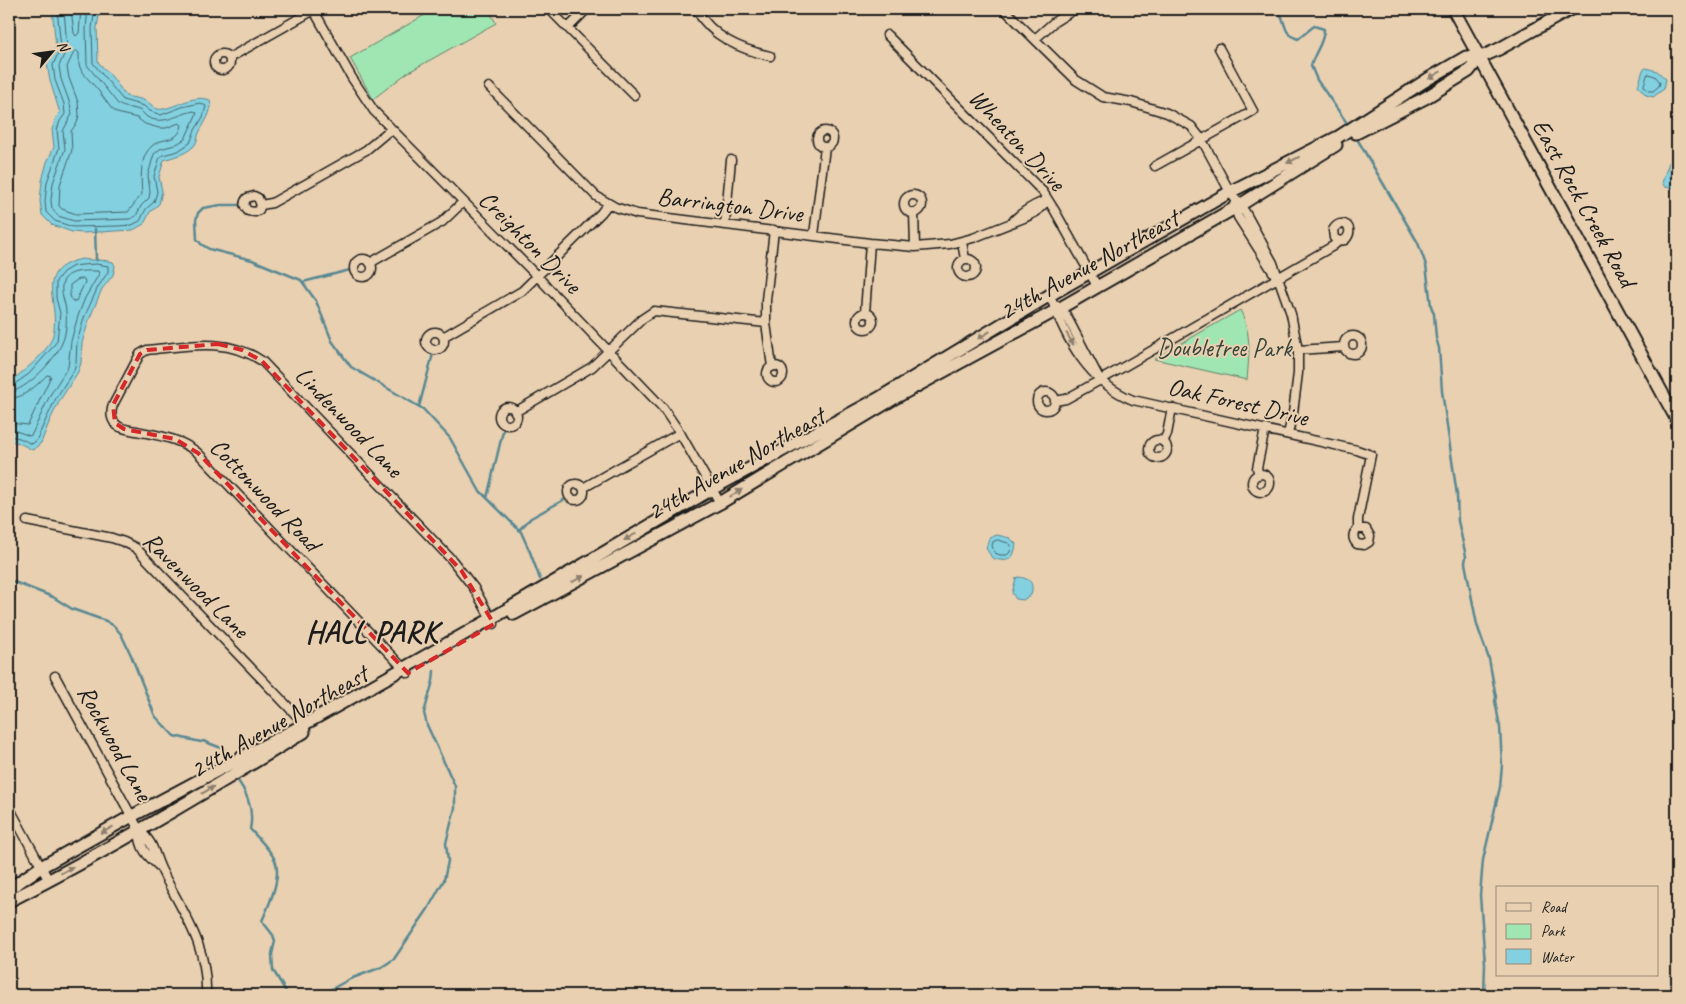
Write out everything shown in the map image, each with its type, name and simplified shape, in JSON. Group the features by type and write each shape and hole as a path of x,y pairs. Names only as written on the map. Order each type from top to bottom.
{"street":[{"path":"550,9 634,95"},
{"path":"568,28 586,9"},
{"path":"696,9 713,30 730,43 752,52 770,56"},
{"path":"1004,9 1076,80 1103,97 1131,102 1167,113 1191,126 1202,140 1237,206 1238,217 1277,278 1291,314 1298,350 1296,388 1288,434"},
{"path":"1035,39 1054,22 1075,9"},
{"name":"East Rock Creek Road","path":"1453,9 1677,420"},
{"name":"24th Avenue Northeast","path":"9,901 49,881 139,830 305,728 493,622 720,503 893,399 1058,309 1237,206 1355,130 1425,98 1469,71 1479,58 1571,9"},
{"path":"229,58 313,10"},
{"name":"Creighton Drive","path":"313,10 364,98 391,129 537,276 663,408 680,433 720,503"},
{"name":"Wheaton Drive","path":"887,35 1030,178 1048,200 1097,286"},
{"path":"1156,166 1253,111 1219,48"},
{"name":"Barrington Drive","path":"489,87 596,196 608,204 626,211 653,217 915,246 962,242 986,234 1012,222 1020,213 1032,206 1048,200"},
{"path":"261,205 272,202 366,150 391,129"},
{"name":"24th Avenue Northeast","path":"493,622 712,489 881,397 1050,295 1230,192 1338,140"},
{"path":"814,235 825,147"},
{"path":"725,224 731,160"},
{"path":"370,263 442,222 463,202"},
{"path":"443,338 516,295 608,204"},
{"path":"914,212 915,246"},
{"path":"772,366 766,323 766,300 774,230"},
{"path":"1054,401 1066,399 1100,380 1339,241"},
{"path":"865,313 870,242"},
{"path":"962,242 965,259"},
{"name":"Oak Forest Drive","path":"1050,295 1058,309 1058,320 1088,369 1122,396 1357,450 1371,455 1358,518 1358,529"},
{"path":"515,412 584,372 609,351 642,318 654,311 766,323"},
{"name":"Lindenwood Lane","path":"131,368 140,354 147,350 210,344 234,347 250,353 262,361 452,560 474,588 493,622"},
{"path":"1298,350 1344,347"},
{"name":"Cottonwood Road","path":"131,368 111,411 112,419 117,425 124,429 175,439 198,453 406,671"},
{"path":"1163,442 1167,434 1172,408"},
{"path":"1258,475 1257,468 1265,429"},
{"path":"584,488 680,433"},
{"name":"Ravenwood Lane","path":"27,521 112,538 136,548 211,624 298,717 305,728"},
{"name":"Rockwood Lane","path":"55,676 132,816 139,830 140,843 145,853 160,867 182,907 196,939 204,966 206,995"},
{"name":"24th Avenue Northeast","path":"9,889 41,867 132,816 305,728"},
{"path":"9,807 49,881"}],"highlighted area":[{"path":"218,344 242,350 262,361 461,570 494,624 408,673 198,453 175,439 124,429 115,423 113,405 140,354 147,350"}],"green space":[{"path":"435,9 488,9 496,23 407,73 373,99 350,58"},
{"name":"Doubletree Park","path":"1240,310 1248,336 1247,380 1154,359"}],"water":[{"path":"52,9 100,9 97,28 98,62 126,96 144,100 160,109 169,108 192,99 210,100 209,113 195,144 186,152 164,160 159,177 162,191 159,204 150,212 144,224 133,230 72,232 52,225 42,215 40,201 42,181 47,162 54,147 52,130 56,117 60,113 47,64 56,47"},
{"path":"1646,68 1657,71 1666,79 1664,89 1653,97 1646,95 1638,86 1643,70"},
{"path":"1671,156 1677,158 1677,187 1674,188 1665,187 1662,183"},
{"path":"82,259 113,262 115,266 113,275 102,289 89,320 82,343 81,363 78,372 60,400 41,443 33,450 18,443 9,442 9,382 40,356 52,338 54,313 52,290 53,280 57,271 66,264"},
{"path":"997,535 1010,538 1016,544 1014,554 1009,559 992,558 986,548 989,538"},
{"path":"1016,578 1029,580 1032,585 1031,595 1023,600 1016,599 1012,593"}],"waterway":[{"path":"1276,9 1282,17 1287,32 1298,39 1314,26 1324,29 1324,34 1311,66 1317,80 1349,126"},
{"path":"1356,137 1418,243 1426,265 1439,348 1442,391 1457,495 1458,521 1466,556 1465,563 1477,625 1489,659 1496,697 1502,765 1500,787 1483,860 1480,895 1485,964 1484,995"},
{"path":"243,205 221,205 203,208 198,213 196,220 197,239 209,249 252,260 301,280 316,301 332,341 351,367 423,409 450,438 479,490 521,532 540,579"},
{"path":"95,229 97,260"},
{"path":"303,282 354,269"},
{"path":"419,407 434,350"},
{"path":"487,498 503,431"},
{"path":"519,530 531,518 569,497"},
{"path":"9,580 53,597 72,609 106,621 114,626 121,634 131,655 155,716 174,736 203,741 224,749 225,757"},
{"path":"324,995 350,979 382,967 394,959 428,909 444,880 448,861 446,843 455,808 455,786 427,725 424,713 434,671"},
{"path":"237,779 249,802 250,829 270,852 277,867 274,891 262,921 273,935 275,941 272,954 273,970 288,995"}],"district":[{"name":"HALL PARK","path":"372,632"}]}
